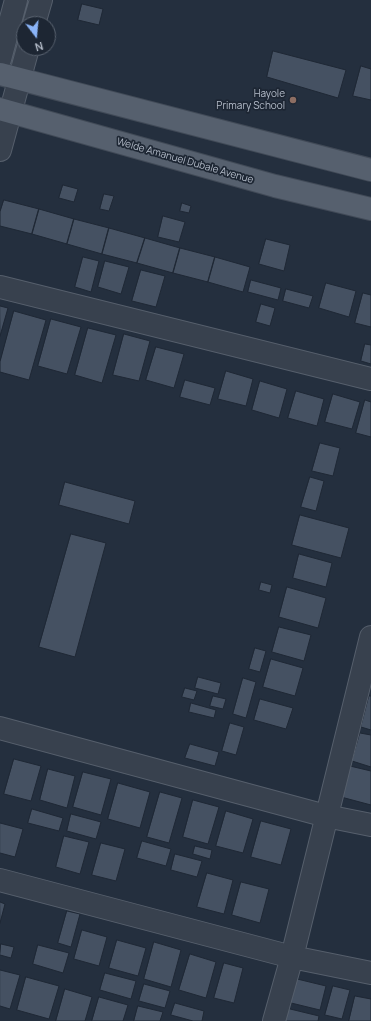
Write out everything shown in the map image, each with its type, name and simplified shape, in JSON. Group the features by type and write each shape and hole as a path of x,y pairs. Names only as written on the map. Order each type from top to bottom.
{"main road":[{"path":"9,77 371,170"},
{"name":"Welde Amanuel Dubale Avenue","path":"6,110 275,186 371,209"}],"street":[{"path":"0,59 16,0"},
{"path":"36,16 41,0"},
{"path":"0,150 9,77 23,56"},
{"path":"0,286 371,379"},
{"path":"274,1021 292,956 371,638"},
{"path":"0,728 326,816 371,824"},
{"path":"0,880 292,956 371,973"}],"building":[{"path":"82,4 103,9 99,25 78,20"},
{"path":"273,51 346,70 338,98 267,77"},
{"path":"361,66 371,69 371,100 353,96"},
{"path":"63,185 78,189 74,202 59,198"},
{"path":"104,194 114,196 109,211 100,209"},
{"path":"4,200 39,209 32,234 0,226 0,212"},
{"path":"182,203 191,206 189,213 180,211"},
{"path":"39,209 74,219 67,244 32,234"},
{"path":"163,216 185,222 179,242 158,237"},
{"path":"74,219 109,228 102,254 67,244"},
{"path":"109,228 145,238 137,263 102,254"},
{"path":"145,238 180,248 173,273 137,263"},
{"path":"266,239 290,245 284,271 259,264"},
{"path":"180,248 215,257 208,282 173,273"},
{"path":"83,257 99,261 91,292 75,287"},
{"path":"215,257 250,267 243,292 208,282"},
{"path":"105,261 129,267 121,294 98,287"},
{"path":"141,270 165,276 156,307 132,301"},
{"path":"251,280 281,288 278,300 248,292"},
{"path":"326,283 356,291 349,317 319,308"},
{"path":"286,289 313,296 309,308 283,301"},
{"path":"363,293 371,295 371,327 355,323"},
{"path":"261,304 275,308 270,326 256,322"},
{"path":"0,306 8,308 0,336"},
{"path":"14,311 46,320 29,380 0,372 0,362"},
{"path":"51,319 81,327 67,374 38,366"},
{"path":"88,328 116,335 102,383 75,375"},
{"path":"124,334 150,341 139,381 113,375"},
{"path":"365,344 371,345 371,364 361,361"},
{"path":"156,347 184,354 174,388 146,380"},
{"path":"226,371 253,379 246,406 218,399"},
{"path":"185,380 215,388 210,405 180,397"},
{"path":"260,381 287,389 279,418 252,410"},
{"path":"296,391 324,399 317,426 288,418"},
{"path":"333,394 360,402 352,429 325,422"},
{"path":"365,400 371,402 371,437 356,433"},
{"path":"320,443 340,448 333,476 312,471"},
{"path":"310,477 324,481 316,511 301,507"},
{"path":"65,482 135,501 129,524 59,505"},
{"path":"300,515 349,528 341,558 292,545"},
{"path":"71,534 106,543 75,657 39,647"},
{"path":"299,554 332,563 326,587 293,578"},
{"path":"261,582 272,585 270,593 259,590"},
{"path":"287,587 326,598 318,628 279,617"},
{"path":"279,627 311,635 304,661 272,652"},
{"path":"255,648 266,651 260,672 249,669"},
{"path":"271,659 303,668 295,696 263,687"},
{"path":"198,677 221,683 218,694 195,688"},
{"path":"243,678 256,682 246,718 233,714"},
{"path":"185,688 197,691 194,700 182,697"},
{"path":"213,696 226,699 223,709 210,706"},
{"path":"369,696 371,696 371,730 361,727"},
{"path":"260,699 293,708 286,729 254,720"},
{"path":"191,703 216,710 214,718 189,712"},
{"path":"230,723 244,727 236,755 222,751"},
{"path":"360,733 371,735 371,767 352,761"},
{"path":"190,744 219,752 215,766 185,758"},
{"path":"14,759 41,766 31,801 4,794"},
{"path":"350,766 371,771 371,805 341,797"},
{"path":"48,769 75,776 67,808 40,800"},
{"path":"83,772 111,779 101,815 73,807"},
{"path":"118,783 150,792 140,828 108,819"},
{"path":"160,792 182,798 169,843 147,837"},
{"path":"193,800 219,807 208,844 183,837"},
{"path":"32,809 63,818 59,831 28,823"},
{"path":"226,811 253,819 243,853 216,846"},
{"path":"71,814 101,822 96,839 67,831"},
{"path":"261,821 291,829 281,865 251,857"},
{"path":"0,823 23,829 15,857 0,853"},
{"path":"64,836 89,842 80,874 56,867"},
{"path":"142,841 171,849 166,866 137,858"},
{"path":"101,843 125,849 116,881 92,875"},
{"path":"195,846 212,850 210,859 193,854"},
{"path":"175,854 202,861 197,877 171,870"},
{"path":"207,873 233,880 224,914 197,907"},
{"path":"241,882 269,889 260,923 232,915"},
{"path":"0,902 5,904 0,923"},
{"path":"67,911 80,914 71,947 58,943"},
{"path":"82,930 107,937 99,966 74,959"},
{"path":"117,940 146,948 138,976 109,968"},
{"path":"154,942 181,950 171,987 144,979"},
{"path":"1,944 14,947 11,958 0,955"},
{"path":"38,945 69,953 63,973 33,964"},
{"path":"190,954 216,962 206,998 179,990"},
{"path":"224,963 243,968 234,1003 214,998"},
{"path":"0,970 20,975 10,1009 0,1006"},
{"path":"105,973 136,981 131,999 100,990"},
{"path":"26,977 59,986 49,1019 17,1010"},
{"path":"293,978 326,986 320,1010 287,1002"},
{"path":"144,984 170,991 165,1008 139,1001"},
{"path":"333,986 350,990 342,1019 325,1015"},
{"path":"65,989 92,997 85,1021 56,1021"},
{"path":"355,996 371,999 371,1021 349,1021"},
{"path":"99,997 128,1005 123,1021 92,1021"},
{"path":"175,1003 204,1011 202,1021 193,1021 171,1015"},
{"path":"138,1006 163,1012 160,1021 134,1021"},
{"path":"286,1008 319,1016 318,1021 283,1021"}],"place":[{"name":"Hayole Primary School","path":"293,100"}]}
